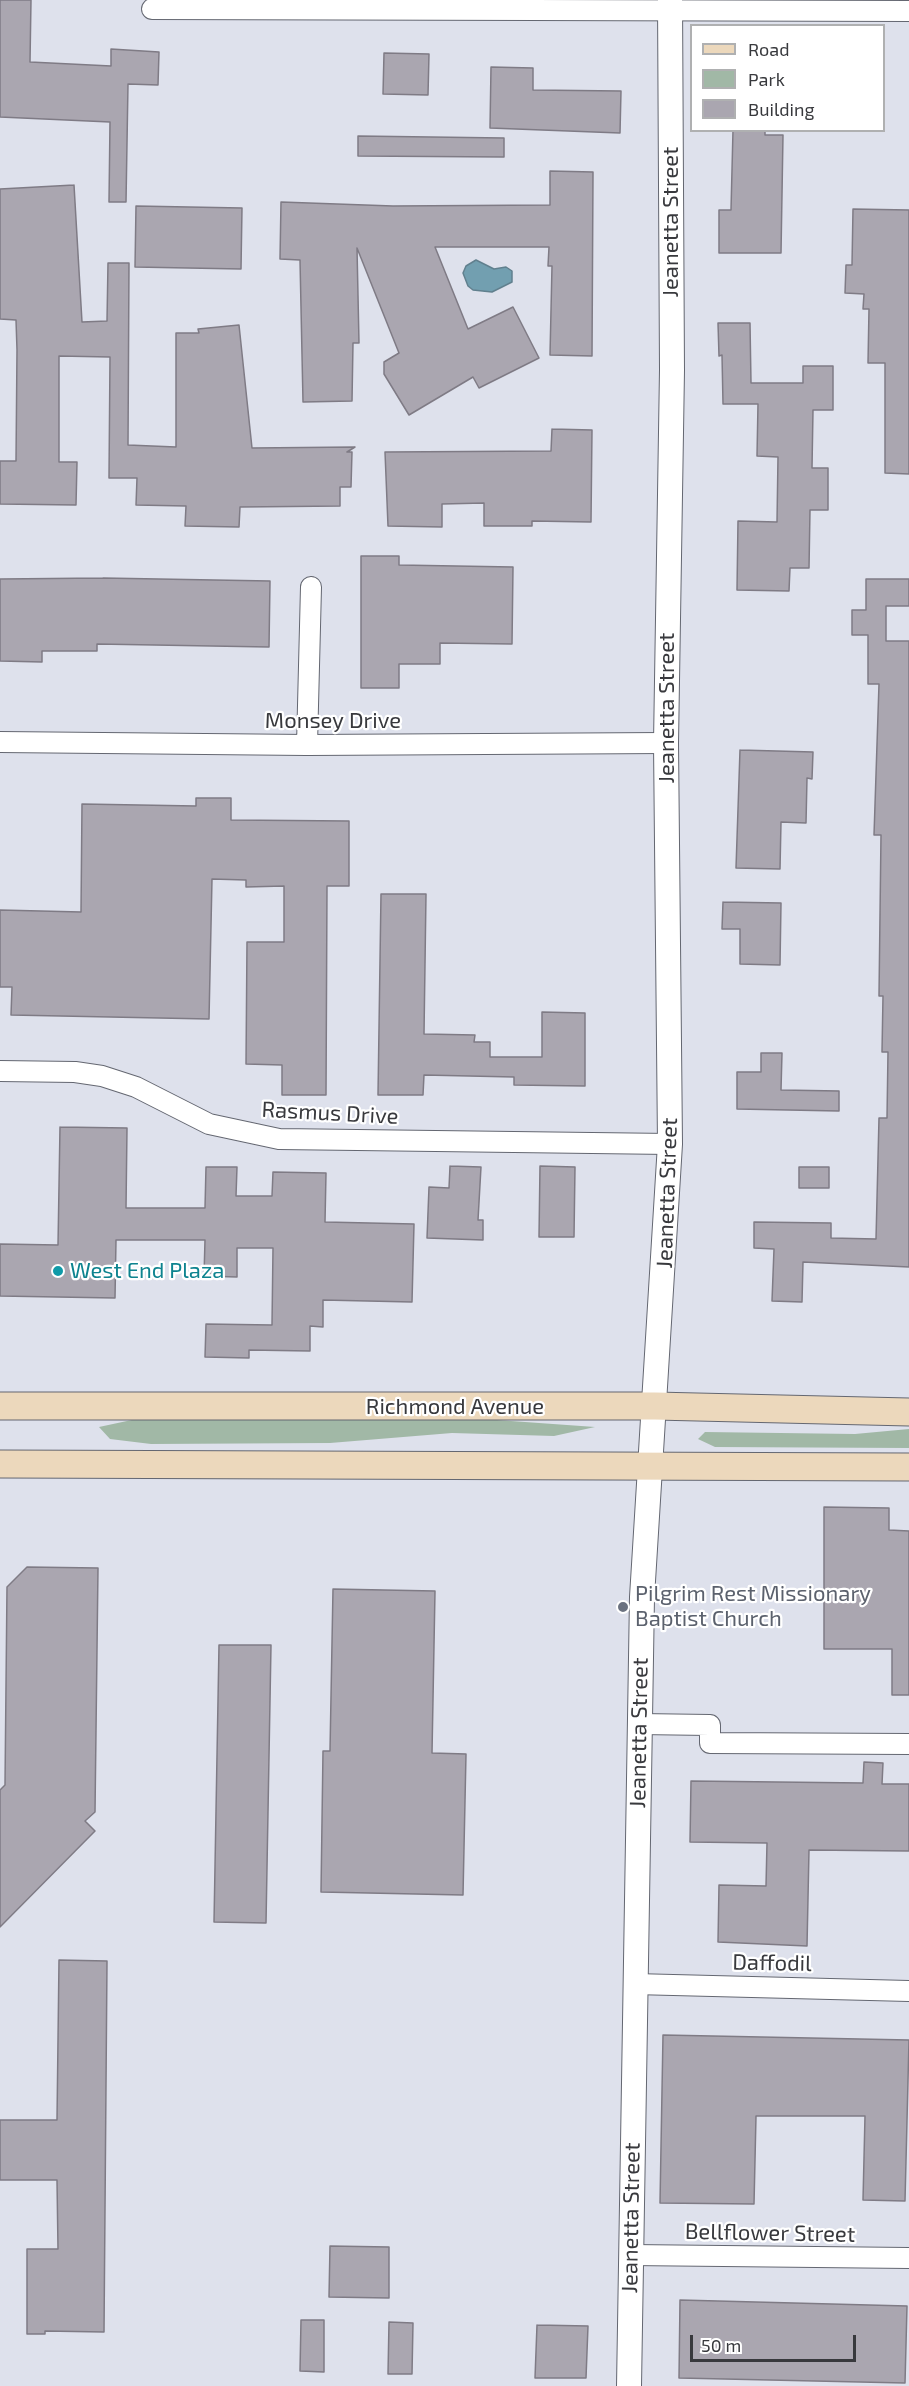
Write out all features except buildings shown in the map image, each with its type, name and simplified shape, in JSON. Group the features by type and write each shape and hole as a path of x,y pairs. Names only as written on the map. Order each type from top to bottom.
{"main road":[{"name":"Richmond Avenue","path":"0,1406 655,1407 909,1412"},
{"path":"0,1464 909,1467"}],"street":[{"path":"152,9 670,5 909,12"},
{"name":"Jeanetta Street","path":"629,2386 642,1598 670,1144 666,743 672,370 670,5"},
{"path":"307,746 311,587"},
{"name":"Monsey Drive","path":"0,742 307,746 666,743"},
{"name":"Rasmus Drive","path":"0,1071 75,1072 102,1076 136,1086 209,1124 279,1139 670,1144"},
{"path":"639,1724 710,1725 710,1743 909,1744"},
{"name":"Daffodil","path":"634,1984 909,1991"},
{"name":"Bellflower Street","path":"630,2255 909,2258"}],"green space":[{"path":"141,1418 469,1418 595,1427 554,1436 452,1433 330,1443 151,1444 110,1439 99,1427"},
{"path":"909,1429 909,1448 715,1447 698,1439 705,1432 855,1434"}],"water":[{"path":"476,260 494,269 506,267 512,271 512,282 492,292 473,290 468,286 463,273 466,266"}],"place":[{"name":"West End Plaza","path":"58,1271"},
{"name":"Pilgrim Rest Missionary Baptist Church","path":"623,1607"}]}
